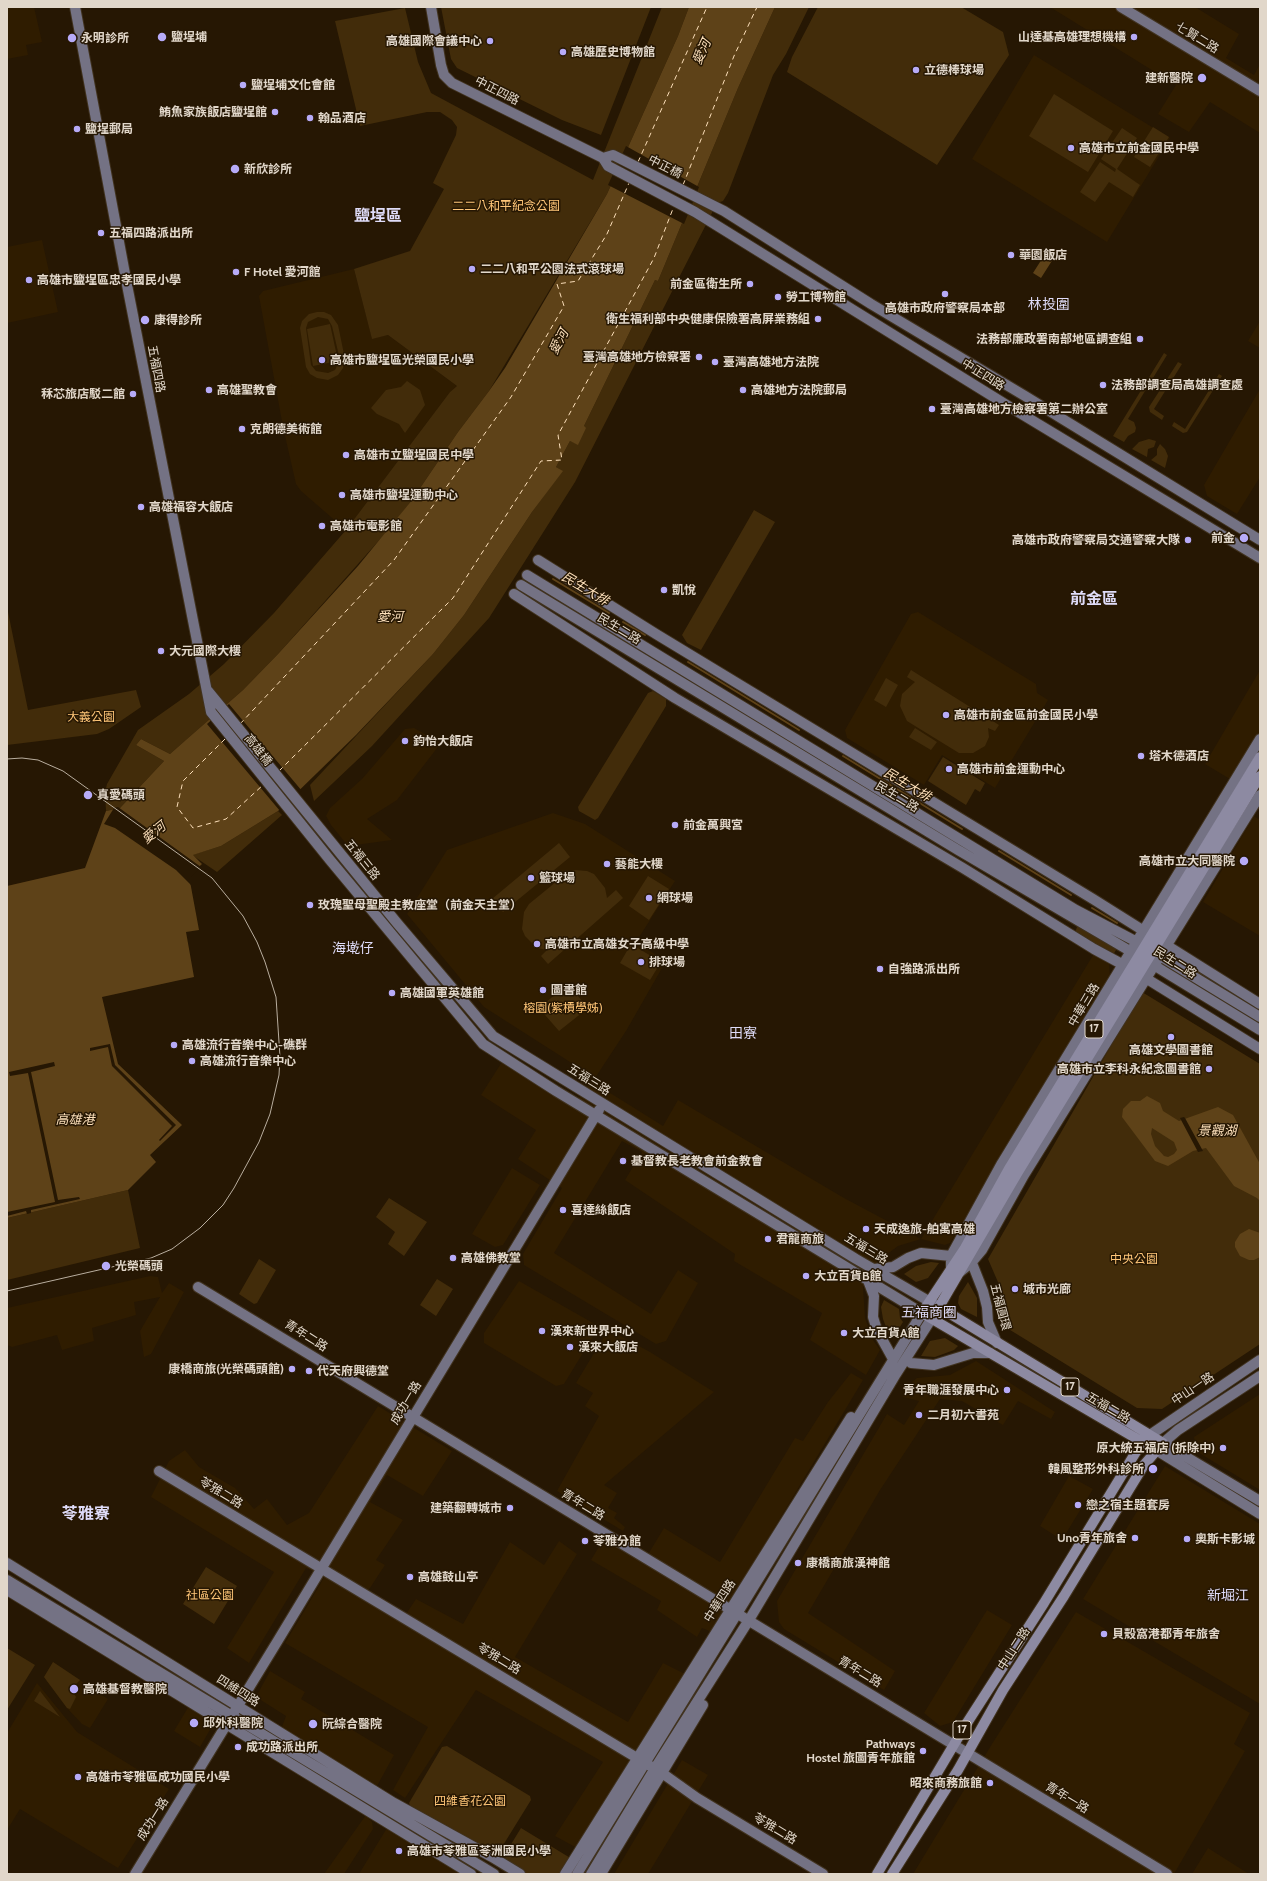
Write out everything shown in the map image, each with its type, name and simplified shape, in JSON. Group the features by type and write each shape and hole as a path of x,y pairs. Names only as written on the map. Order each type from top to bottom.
{"main road":[{"name":"中華三路","path":"1155,938 1260,757"},
{"name":"中華三路","path":"955,1270 970,1259 1148,949 1260,776"},
{"name":"中華三路","path":"922,1313 934,1304 955,1270 965,1248 1010,1167 1135,972"},
{"name":"五福二路","path":"934,1304 1150,1435 1160,1446"},
{"name":"五福二路","path":"922,1313 1142,1442 1160,1446"},
{"name":"中山一路","path":"1142,1442 1150,1435"},
{"name":"中山二路","path":"877,1874 954,1744 1142,1442"},
{"name":"中山二路","path":"892,1874 968,1752 1003,1690 1064,1596 1144,1465 1160,1446"}],"street":[{"name":"五福四路","path":"75,7 126,283 206,689 215,709"},
{"name":"中正四路","path":"431,7 441,65 444,75 452,83 603,158 608,166 695,212 1005,404 1260,558"},
{"name":"七賢二路","path":"1121,7 1260,91"},
{"name":"中正橋","path":"603,158 613,155 618,157 701,200"},
{"name":"中正四路","path":"701,200 724,211 871,304 1025,396 1260,540"},
{"path":"538,560 656,634 835,741 1260,1004"},
{"name":"民生二路","path":"527,575 1076,910 1148,949 1260,1017"},
{"name":"民生二路","path":"521,585 958,850 1143,958 1260,1030"},
{"path":"514,594 675,698 1135,972 1260,1049"},
{"name":"高雄橋","path":"215,709 294,796"},
{"name":"高雄橋","path":"215,709 285,804"},
{"name":"中華三路","path":"1155,938 1260,739"},
{"name":"中華三路","path":"955,1270 951,1256 1002,1163 1135,972 1155,938 1260,795"},
{"name":"五福三路","path":"294,796 397,923 493,1036 874,1269 934,1304"},
{"name":"五福三路","path":"285,804 390,934 483,1044 753,1212 867,1278 922,1313"},
{"name":"成功一路","path":"135,1874 322,1568 602,1103"},
{"path":"874,1269 893,1267 908,1258 921,1253 951,1256"},
{"name":"五福圓環","path":"970,1259 983,1291 987,1307 988,1322 997,1343"},
{"path":"867,1278 874,1296 873,1317 877,1330 892,1357"},
{"name":"青年二路","path":"198,1287 253,1318 412,1417 954,1744"},
{"path":"752,1622 896,1374 917,1343 931,1318 934,1304"},
{"name":"中華四路","path":"565,1874 642,1760 892,1357 901,1346 922,1313"},
{"path":"591,1874 659,1770 752,1622 910,1364 917,1343"},
{"path":"910,1364 934,1364 973,1353 990,1353"},
{"name":"中山一路","path":"1150,1435 1260,1360"},
{"path":"1160,1446 1178,1430 1260,1376"},
{"name":"五福二路","path":"1160,1446 1260,1501"},
{"name":"五福二路","path":"1160,1446 1260,1514"},
{"name":"苓雅二路","path":"159,1471 659,1770 697,1798 823,1874"},
{"name":"四維四路","path":"7,1563 394,1803 520,1874"},
{"name":"四維四路","path":"7,1580 471,1874"},
{"name":"四維四路","path":"7,1590 494,1874"},
{"name":"青年一路","path":"954,1744 1167,1874"},
{"name":"中華四路","path":"577,1874 642,1760"},
{"path":"601,1874 659,1770"}],"shaded area":[{"path":"7,7 34,7 42,42 26,45 28,55 7,59"},
{"path":"1050,7 1195,7 1239,34 1226,58 1254,75 1260,64 1260,133 1210,102 1189,132 1158,114 1176,85"},
{"name":"高雄市立前金國民中學","path":"1034,55 1170,138 1107,242 972,159"},
{"name":"高雄市鹽埕區忠孝國民小學","path":"42,240 58,312 7,323 7,247"},
{"path":"354,269 372,338 388,335 457,386 450,392 346,530 301,491 296,484 283,427 259,296 263,291"},
{"path":"1260,321 1260,348 1248,341"},
{"path":"1260,389 1260,477 1237,514 1207,496 1204,485"},
{"name":"高雄市前金區前金國民小學","path":"918,612 1036,684 1037,693 1048,700 995,788 942,755 924,785 847,738 845,730 911,614"},
{"path":"1260,670 1260,797 1205,764"},
{"path":"414,728 441,743 397,800 367,819 392,840 348,846 331,825 326,816 330,808 362,779 405,729"},
{"name":"高雄市立高雄女子高級中學","path":"553,813 585,824 675,881 636,942 666,961 626,1031 595,1078 484,1007 407,914 447,850"},
{"name":"高雄市立大同醫院","path":"1254,816 1260,820 1260,936 1203,902"},
{"path":"1095,952 1109,961 1110,980 950,1243 945,1245 921,1239"},
{"path":"507,1054 578,1099 591,1081 663,1126 678,1100 844,1198 921,1239 898,1246 878,1261 863,1287 865,1318 873,1340 880,1350 866,1375 810,1340 822,1313 734,1261 735,1254 625,1180 642,1152 622,1141 554,1253 651,1314 678,1270 698,1283 666,1341 656,1344 524,1265 523,1254 562,1188 518,1159 536,1130 481,1095"},
{"path":"512,1168 540,1185 503,1245 495,1247 472,1234"},
{"path":"150,1276 158,1277 162,1293 169,1283 184,1292 151,1354 144,1357 140,1331 160,1297 134,1302 136,1315 92,1328 94,1341 62,1350 57,1335 12,1347 7,1345 7,1308"},
{"name":"漢來新世界中心","path":"519,1281 593,1323 597,1330 564,1384 556,1386 484,1343 484,1333"},
{"path":"611,1331 650,1352 714,1392 604,1485 617,1493 608,1508 617,1513 614,1518 625,1527 623,1531 557,1491 599,1416 585,1406 593,1393 576,1383 605,1335"},
{"path":"976,1361 1055,1412 1051,1419 1018,1401 1003,1425 962,1401 940,1399 880,1490 808,1613 895,1671 884,1690 784,1629 779,1622 777,1601 887,1414 904,1425 919,1401 903,1397 912,1382 917,1378 950,1375"},
{"path":"851,1373 863,1380 712,1632 702,1628 697,1637 657,1610 661,1601 591,1560 603,1540 644,1561 664,1528 720,1562 795,1438 803,1441 828,1402"},
{"name":"原大統五福店 (拆除中)","path":"1260,1394 1260,1490 1196,1451 1194,1437"},
{"path":"378,1406 452,1451 423,1496 387,1475 370,1502 403,1520 376,1560 385,1565 368,1591 406,1614 416,1599 463,1624 510,1542 544,1565 559,1541 577,1554 515,1657 628,1722 663,1663 687,1675 577,1848 555,1836 603,1762 476,1690 405,1798 393,1790 428,1727 285,1643 325,1576 306,1568 249,1663 227,1648 274,1572 151,1497 169,1461 185,1450 199,1467 235,1488 254,1509 267,1499 287,1525 309,1513"},
{"path":"1165,1466 1260,1524 1260,1704 1083,1599"},
{"path":"1069,1476 1093,1489 1062,1540 1040,1526"},
{"path":"987,1610 1012,1625 953,1722 940,1726 924,1713"},
{"path":"1076,1612 1250,1713 1234,1744 1245,1751 1174,1874 913,1874 992,1744"},
{"name":"高雄基督教醫院","path":"53,1662 108,1699 90,1728 82,1724 67,1708 44,1677"},
{"name":"阮綜合醫院","path":"270,1671 305,1692 301,1699 394,1755 377,1786 280,1732 286,1716 256,1697"},
{"name":"高雄市苓雅區成功國民小學","path":"37,1683 77,1732 169,1789 118,1868 20,1809 7,1830 7,1733"},
{"name":"邱外科醫院","path":"189,1706 208,1718 211,1728 200,1747 174,1731"},
{"path":"682,1760 708,1775 648,1874 614,1874"},
{"path":"366,1815 372,1822 373,1829 344,1874 324,1874"},
{"name":"高雄市苓雅區苓洲國民小學","path":"387,1828 463,1874 359,1874"},
{"path":"1208,1848 1249,1874 1192,1874"}],"green space":[{"path":"441,7 651,7 601,135 562,120 457,68 451,59"},
{"name":"二二八和平紀念公園","path":"662,7 689,7 678,36 607,194 489,391 458,432 412,500 390,528 278,654 243,690 170,754 141,739 136,745 164,761 120,808 106,811 105,793 107,784 138,730 189,694 224,664 274,613 346,530 450,392 457,386 388,335 372,339 354,269 410,251 444,189 433,183 456,135 457,127 452,120 440,112 427,112 360,126 335,21 405,8 418,62 431,93 593,180"},
{"path":"775,7 809,7 786,54 773,75 728,193 723,201 717,203 575,482 489,618 372,746 314,801 310,785 433,654 464,615 532,512 562,471 556,467 570,441 578,444 584,426 655,280 658,281 738,88"},
{"name":"立德棒球場","path":"818,7 961,7 1003,32 1009,55 937,165 787,72 792,57"},
{"path":"1054,94 1113,131 1088,172 1029,136"},
{"path":"1153,127 1169,137 1150,167 1134,157"},
{"path":"1122,128 1137,138 1117,169 1140,185 1133,197 1109,182 1095,202 1080,192 1100,162 1115,172 1116,169 1101,159"},
{"path":"324,312 331,315 338,325 345,359 343,368 338,375 328,380 317,378 310,374 306,367 300,328 302,321 309,314","holes":["318,317 328,319 332,326 340,360 335,370 328,373 316,371 311,365 306,328 308,322"]},
{"path":"330,324 338,361 313,366 307,329"},
{"path":"1164,353 1167,355 1128,419 1134,422 1136,428 1135,432 1128,436 1124,442 1113,436"},
{"path":"1178,362 1182,364 1154,409 1164,416 1162,420 1150,412 1149,407"},
{"path":"1219,374 1222,376 1187,432 1183,433 1172,426 1174,422 1185,429"},
{"path":"407,381 420,390 425,405 405,433 399,424 377,414 371,408 386,390 401,387"},
{"path":"1149,439 1156,441 1154,447 1148,449 1147,457 1132,449 1139,442"},
{"path":"1160,444 1165,449 1168,456 1165,468 1151,460 1157,455 1157,449"},
{"path":"754,510 775,522 701,650 687,643 682,635"},
{"name":"大義公園","path":"7,607 28,710 136,690 141,707 109,729 97,734 7,745"},
{"path":"911,670 999,725 995,731 988,728 989,737 985,746 973,753 959,753 907,721 900,706 902,694 915,682 907,677"},
{"path":"886,678 898,685 886,707 874,700"},
{"path":"653,691 666,699 666,706 598,818 595,820 579,811 578,807 648,693"},
{"path":"915,728 937,742 931,750 909,737"},
{"name":"高雄市前金運動中心","path":"943,757 985,783 980,792 975,789 966,805 928,781"},
{"path":"278,811 282,815 217,872 192,855 221,846"},
{"name":"籃球場","path":"559,843 570,857 503,912 492,899"},
{"path":"574,870 587,871 594,874 605,888 607,898 616,890 623,898 548,964 541,956 547,950 537,948 525,936 522,929 524,912 529,904 567,873"},
{"name":"網球場","path":"648,876 669,889 649,920 629,906"},
{"path":"1077,927 1081,927 1115,947 1116,950 1113,955 1075,933"},
{"name":"排球場","path":"631,944 661,962 650,980 620,963"},
{"name":"榕園(紫槓學姊)","path":"568,984 588,1008 559,1031 539,1008"},
{"name":"中央公園","path":"1142,992 1260,1064 1260,1344 1162,1409 1137,1408 1002,1325 1004,1296 988,1259"},
{"path":"128,1190 140,1248 7,1280 7,1218"},
{"path":"389,1198 427,1222 404,1256 388,1244 395,1232 376,1217"},
{"path":"259,1259 276,1270 257,1303 254,1304 239,1294"},
{"path":"931,1262 939,1263 928,1278 916,1282 904,1274 916,1266"},
{"path":"437,1279 453,1289 436,1316 420,1305"},
{"path":"968,1282 977,1298 977,1317 961,1309 958,1303 959,1296"},
{"path":"884,1300 899,1309 900,1318 903,1322 893,1338 889,1335 883,1319 881,1307"},
{"path":"945,1338 958,1346 954,1350 935,1357 921,1356 930,1341"},
{"name":"社區公園","path":"206,1567 237,1586 214,1624 183,1604"},
{"path":"7,1648 35,1665 7,1710"},
{"path":"53,1662 80,1680 71,1689 76,1697 70,1709 67,1708 44,1677"},
{"path":"40,1691 60,1717 34,1701"},
{"name":"四維香花公園","path":"447,1746 530,1796 531,1800 497,1855 411,1808 409,1803 442,1747"},
{"path":"521,1828 572,1859 563,1874 525,1874 502,1859"}],"water":[{"name":"愛河","path":"689,7 775,7 738,88 658,281 655,280 584,426 586,428 578,445 570,441 556,467 563,471 532,512 464,615 433,654 356,735 278,811 221,846 193,855 202,864 189,876 199,930 186,932 194,977 102,997 118,1064 182,1125 150,1155 156,1162 128,1190 7,1218 7,886 85,868 106,811 120,808 164,761 136,745 141,739 170,754 243,690 358,566 412,500 458,432 505,368 607,194 678,36"},
{"path":"1047,251 1055,256 1041,278 1033,273"},
{"name":"景觀湖","path":"1147,1096 1160,1103 1163,1111 1179,1121 1218,1107 1233,1115 1260,1164 1260,1201 1234,1186 1206,1148 1193,1151 1168,1166 1155,1161 1122,1117 1123,1109 1131,1101 1140,1101","holes":["1152,1128 1174,1142 1177,1150 1174,1154 1168,1157 1164,1156 1155,1146 1151,1134"]},
{"path":"1249,1229 1260,1233 1260,1257 1254,1260 1249,1260 1240,1256 1235,1247 1235,1242 1240,1234"}],"pier":[{"path":"626,146 699,187 684,224 608,185"},
{"path":"229,704 302,791 280,811 207,724"},
{"path":"118,807 201,867 191,877 191,885 176,870 115,828 104,824 114,808"},
{"path":"110,1044 115,1065 176,1125 160,1141 159,1140 172,1126 112,1066 108,1047 90,1051 90,1048"},
{"path":"54,1062 55,1066 31,1072 58,1200 79,1197 80,1199 31,1210 31,1213 27,1214 26,1211 7,1216 7,1212 55,1202 28,1073 10,1076 9,1072"},
{"path":"1184,1117 1203,1151 1198,1152 1180,1118"}],"waterway":[{"name":"民生大排","path":"553,579 609,613"},
{"name":"民生大排","path":"623,622 645,635"},
{"name":"民生大排","path":"688,662 799,730"},
{"name":"民生大排","path":"843,756 962,829"},
{"name":"民生大排","path":"999,851 1071,895"},
{"name":"民生大排","path":"1092,908 1117,923"},
{"name":"民生大排","path":"1188,966 1226,989"},
{"name":"民生大排","path":"1253,1006 1260,1010"}],"ferry route":[{"path":"638,162 707,7"},
{"path":"683,185 734,56 757,7"},
{"path":"240,724 394,560 511,397 564,306 557,284 578,281 607,234 629,183"},
{"path":"279,771 453,598 541,461 562,460 558,435 654,258 674,206"},
{"path":"225,739 183,781 177,807 193,828 226,819 263,785"}],"tram line":[{"path":"7,759 22,758 38,760 63,771 212,878 243,916 257,942 265,962 276,997 280,1057 279,1075 270,1114 259,1142 223,1205 200,1228 172,1249 151,1258 7,1291"}],"place":[{"name":"鹽埕埔","path":"162,37"},
{"name":"山達基高雄理想機構","path":"1134,37"},
{"name":"永明診所","path":"72,38"},
{"name":"高雄國際會議中心","path":"490,41"},
{"name":"高雄歷史博物館","path":"563,52"},
{"name":"立德棒球場","path":"916,70"},
{"name":"建新醫院","path":"1202,78"},
{"name":"鹽埕埔文化會館","path":"243,85"},
{"name":"鮪魚家族飯店鹽埕館","path":"275,112"},
{"name":"翰品酒店","path":"310,118"},
{"name":"鹽埕郵局","path":"77,129"},
{"name":"高雄市立前金國民中學","path":"1071,148"},
{"name":"新欣診所","path":"235,169"},
{"name":"五福四路派出所","path":"101,233"},
{"name":"華園飯店","path":"1011,255"},
{"name":"二二八和平公園法式滾球場","path":"472,269"},
{"name":"F Hotel 愛河館","path":"236,272"},
{"name":"高雄市鹽埕區忠孝國民小學","path":"29,280"},
{"name":"前金區衛生所","path":"750,284"},
{"name":"高雄市政府警察局本部","path":"945,294"},
{"name":"勞工博物館","path":"778,297"},
{"name":"衛生福利部中央健康保險署高屏業務組","path":"818,319"},
{"name":"康得診所","path":"145,320"},
{"name":"法務部廉政署南部地區調查組","path":"1140,339"},
{"name":"臺灣高雄地方檢察署","path":"699,357"},
{"name":"高雄市鹽埕區光榮國民小學","path":"322,360"},
{"name":"臺灣高雄地方法院","path":"715,362"},
{"name":"法務部調查局高雄調查處","path":"1103,385"},
{"name":"高雄聖教會","path":"209,390"},
{"name":"高雄地方法院郵局","path":"743,390"},
{"name":"秝芯旅店駁二館","path":"133,394"},
{"name":"臺灣高雄地方檢察署第二辦公室","path":"932,409"},
{"name":"克朗德美術館","path":"242,429"},
{"name":"高雄市立鹽埕國民中學","path":"346,455"},
{"name":"高雄市鹽埕運動中心","path":"342,495"},
{"name":"高雄福容大飯店","path":"141,507"},
{"name":"高雄市電影館","path":"322,526"},
{"name":"前金","path":"1244,538"},
{"name":"高雄市政府警察局交通警察大隊","path":"1188,540"},
{"name":"凱悅","path":"664,590"},
{"name":"大元國際大樓","path":"161,651"},
{"name":"高雄市前金區前金國民小學","path":"946,715"},
{"name":"鈞怡大飯店","path":"405,741"},
{"name":"塔木德酒店","path":"1141,756"},
{"name":"高雄市前金運動中心","path":"949,769"},
{"name":"真愛碼頭","path":"88,795"},
{"name":"前金萬興宮","path":"675,825"},
{"name":"高雄市立大同醫院","path":"1244,861"},
{"name":"藝能大樓","path":"607,864"},
{"name":"籃球場","path":"531,878"},
{"name":"網球場","path":"649,898"},
{"name":"玫瑰聖母聖殿主教座堂（前金天主堂）","path":"310,905"},
{"name":"高雄市立高雄女子高級中學","path":"537,944"},
{"name":"排球場","path":"641,962"},
{"name":"自強路派出所","path":"880,969"},
{"name":"圖書館","path":"543,990"},
{"name":"高雄國軍英雄館","path":"392,993"},
{"name":"高雄文學圖書館","path":"1171,1037"},
{"name":"高雄流行音樂中心-礁群","path":"174,1045"},
{"name":"高雄流行音樂中心","path":"192,1061"},
{"name":"高雄市立李科永紀念圖書館","path":"1209,1069"},
{"name":"基督教長老教會前金教會","path":"623,1161"},
{"name":"喜達絲飯店","path":"563,1210"},
{"name":"天成逸旅-舶寓高雄","path":"866,1229"},
{"name":"君龍商旅","path":"768,1239"},
{"name":"高雄佛教堂","path":"453,1258"},
{"name":"光榮碼頭","path":"106,1266"},
{"name":"大立百貨B館","path":"806,1276"},
{"name":"城市光廊","path":"1015,1289"},
{"name":"漢來新世界中心","path":"542,1331"},
{"name":"大立百貨A館","path":"844,1333"},
{"name":"漢來大飯店","path":"570,1347"},
{"name":"康橋商旅(光榮碼頭館)","path":"292,1369"},
{"name":"代天府興德堂","path":"309,1371"},
{"name":"青年職涯發展中心","path":"1007,1390"},
{"name":"二月初六書苑","path":"919,1415"},
{"name":"原大統五福店 (拆除中)","path":"1223,1448"},
{"name":"韓風整形外科診所","path":"1153,1469"},
{"name":"戀之宿主題套房","path":"1078,1505"},
{"name":"建築翻轉城市","path":"510,1508"},
{"name":"Uno青年旅舍","path":"1135,1538"},
{"name":"奧斯卡影城","path":"1187,1539"},
{"name":"苓雅分館","path":"585,1541"},
{"name":"康橋商旅漢神館","path":"798,1563"},
{"name":"高雄鼓山亭","path":"410,1577"},
{"name":"貝殼窩港都青年旅舍","path":"1104,1634"},
{"name":"高雄基督教醫院","path":"74,1689"},
{"name":"邱外科醫院","path":"194,1723"},
{"name":"阮綜合醫院","path":"313,1724"},
{"name":"成功路派出所","path":"238,1747"},
{"name":"Pathways Hostel 旅圖青年旅館","path":"923,1751"},
{"name":"高雄市苓雅區成功國民小學","path":"78,1777"},
{"name":"昭來商務旅館","path":"990,1783"},
{"name":"高雄市苓雅區苓洲國民小學","path":"399,1851"}],"district":[{"name":"鹽埕區","path":"378,216"},
{"name":"林投圍","path":"1049,305"},
{"name":"前金區","path":"1094,599"},
{"name":"海墘仔","path":"353,949"},
{"name":"田寮","path":"743,1034"},
{"name":"五福商圈","path":"929,1313"},
{"name":"苓雅寮","path":"86,1514"},
{"name":"新堀江","path":"1228,1596"}],"water label":[{"name":"高雄港","path":"75,1120"}]}
